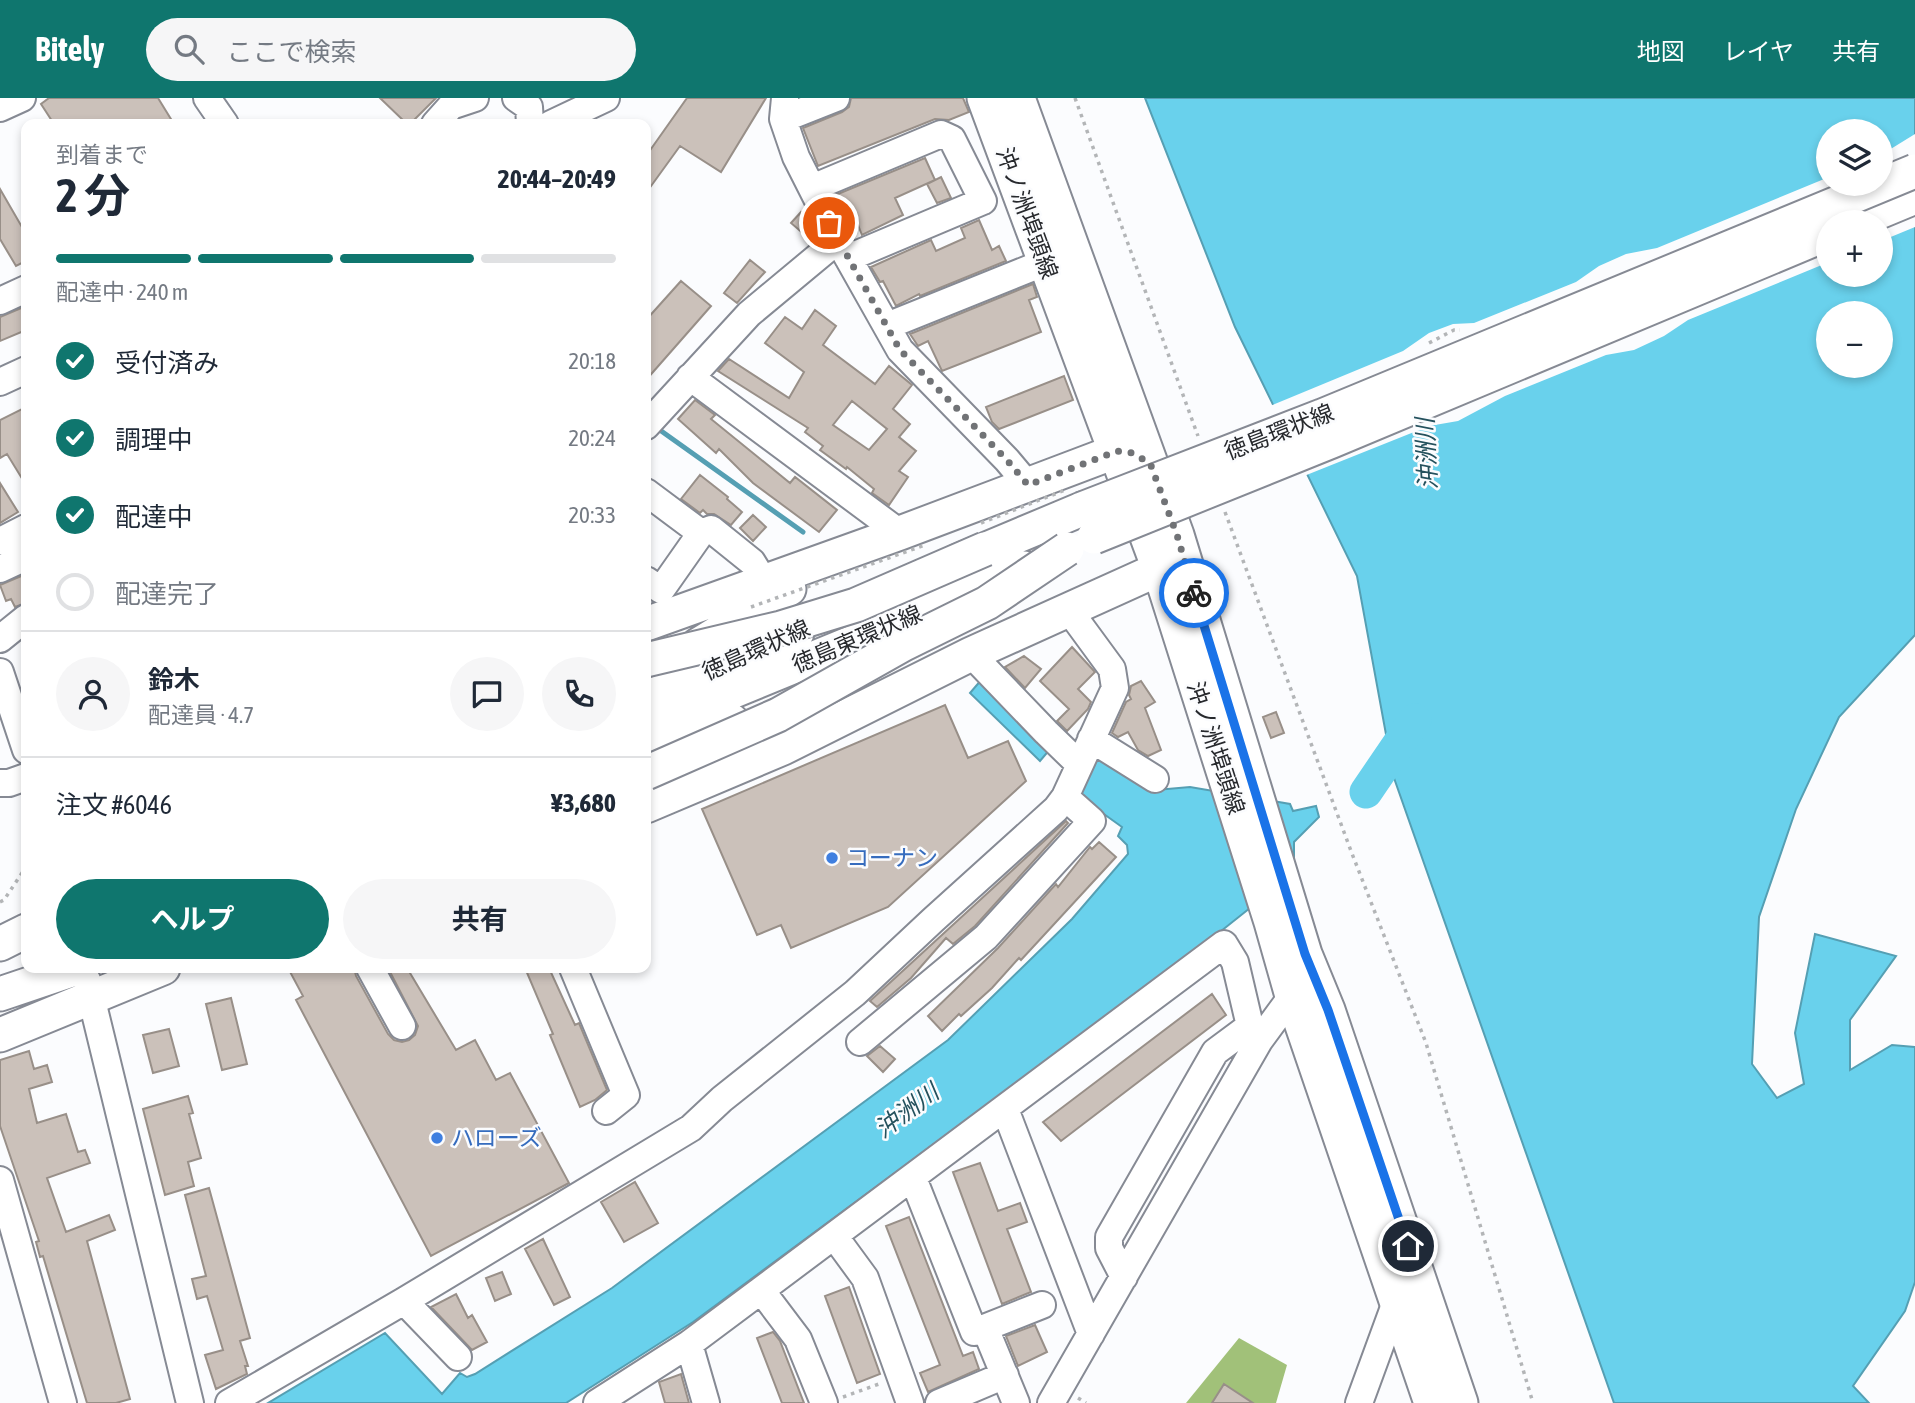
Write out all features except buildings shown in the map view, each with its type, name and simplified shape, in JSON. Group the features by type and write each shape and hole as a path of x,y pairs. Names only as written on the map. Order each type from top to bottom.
{"main road":[{"name":"沖ノ洲埠頭線","path":"985,98 1240,784 1282,914 1292,996 1431,1403"},
{"name":"沖ノ洲埠頭線","path":"1018,98 1177,535 1240,784"},
{"name":"徳島環状線","path":"651,696 985,549 1322,416 1915,171"},
{"path":"1884,210 1915,197"},
{"name":"徳島環状線","path":"1080,543 1332,441 1816,238"},
{"path":"651,622 765,583 1117,451 1132,453 1150,463"},
{"path":"651,669 709,639 805,579 900,533"},
{"path":"651,804 783,748 967,656 1159,569 1177,535"},
{"path":"651,771 778,715 904,644 987,603 1080,543"},
{"name":"徳島東環状線","path":"651,725 851,643 1080,543"},
{"path":"651,659 781,628 856,605 985,549"},
{"path":"651,751 719,724 890,685 967,656"},
{"path":"0,925 21,914"},
{"name":"沖ノ洲埠頭線","path":"1282,914 1305,954 1328,1010 1461,1403"},
{"path":"0,944 21,934"},
{"path":"0,962 21,953"},
{"path":"0,993 46,973"},
{"path":"0,993 62,973"},
{"path":"0,1035 88,983 138,973"}],"street":[{"path":"0,108 22,98"},
{"path":"207,98 222,119"},
{"path":"439,119 451,106 475,98"},
{"path":"516,98 529,107 530,119"},
{"path":"567,119 606,98"},
{"path":"836,98 784,109 796,156 843,249 900,350 1028,485"},
{"path":"812,188 941,135 952,139 983,201"},
{"path":"651,420 749,314 843,249 1018,189"},
{"path":"887,326 1046,262"},
{"path":"0,301 21,291"},
{"path":"0,382 21,372"},
{"path":"690,377 900,533"},
{"path":"651,496 701,533"},
{"path":"651,583 661,590 701,533 711,529 752,562 765,583"},
{"path":"0,541 21,530"},
{"path":"0,569 21,559"},
{"path":"229,1403 691,1128 722,1099 855,993 1056,809 1065,797 1115,688 1112,668 1068,609"},
{"path":"0,639 21,622"},
{"path":"967,656 1079,764"},
{"path":"0,672 21,735"},
{"path":"1091,739 1155,779"},
{"path":"0,783 21,779"},
{"path":"860,1042 986,937 1092,821 1065,797"},
{"path":"600,1402 689,1344 835,1237 1224,944 1234,962 1250,1026 1215,1052 1109,1237 1109,1248 1124,1277"},
{"path":"1056,1401 1091,1334 1259,1041 1292,996 1305,954"},
{"path":"373,973 402,1026"},
{"path":"575,973 626,1095 606,1111"},
{"path":"88,983 190,1403"},
{"path":"1292,996 1317,1003 1328,1010"},
{"path":"1005,1109 1091,1334"},
{"path":"913,1178 979,1330 1005,1375 1016,1403"},
{"path":"0,1180 10,1251 63,1403"},
{"path":"835,1237 865,1278 910,1403"},
{"path":"761,1290 798,1339 832,1401"},
{"path":"404,1301 458,1357"},
{"path":"1359,1403 1396,1302"},
{"path":"979,1330 1042,1305"},
{"path":"689,1344 706,1403"},
{"path":"939,1403 1005,1375"}],"path":[{"path":"1075,98 1202,448"},
{"path":"1221,500 1351,851 1426,1043 1533,1403"},
{"path":"0,902 21,874"},
{"path":"832,1401 901,1377"}],"green space":[{"path":"1239,1338 1287,1365 1276,1403 1186,1403"}],"water":[{"path":"1145,98 1915,98 1915,635 1839,717 1796,809 1759,917 1752,1064 1777,1098 1804,1084 1795,1033 1815,934 1896,956 1850,1020 1850,1070 1892,1045 1915,1047 1915,1282 1905,1311 1853,1386 1869,1403 1614,1403 1394,778 1357,576 1235,327"},
{"path":"982,679 1051,748 1040,761 970,693"},
{"path":"1109,758 1156,790 1190,787 1290,804 1293,811 1316,806 1319,817 1294,842 1294,873 1201,947 693,1322 566,1403 268,1403 385,1333 442,1394 460,1373 467,1377 475,1374 612,1288 948,1040 1072,919 1128,854 1127,845 1118,836 1122,827 1076,794 1094,760"}],"pier":[{"path":"1915,134 1915,227 1893,236 1893,210 1816,210 1816,267 1688,320 1664,336 1634,350 1606,355 1505,396 1458,421 1429,426 1304,476 1270,406 1403,351 1429,333 1453,324 1474,323 1576,282 1599,266 1626,254 1657,248 1816,182 1816,196 1893,196 1893,148"}],"waterway":[{"path":"657,428 803,532"},
{"name":"沖洲川","path":"1366,792 1415,720"}],"way so far":[{"path":"829,223 900,350 1028,485 1117,451 1132,453 1150,463 1177,535 1194,593"}],"place":[{"name":"コーナン","path":"832,858"},
{"name":"ハローズ","path":"437,1138"}],"route":[{"path":"1194,593 1305,954 1328,1010 1408,1246"}]}
